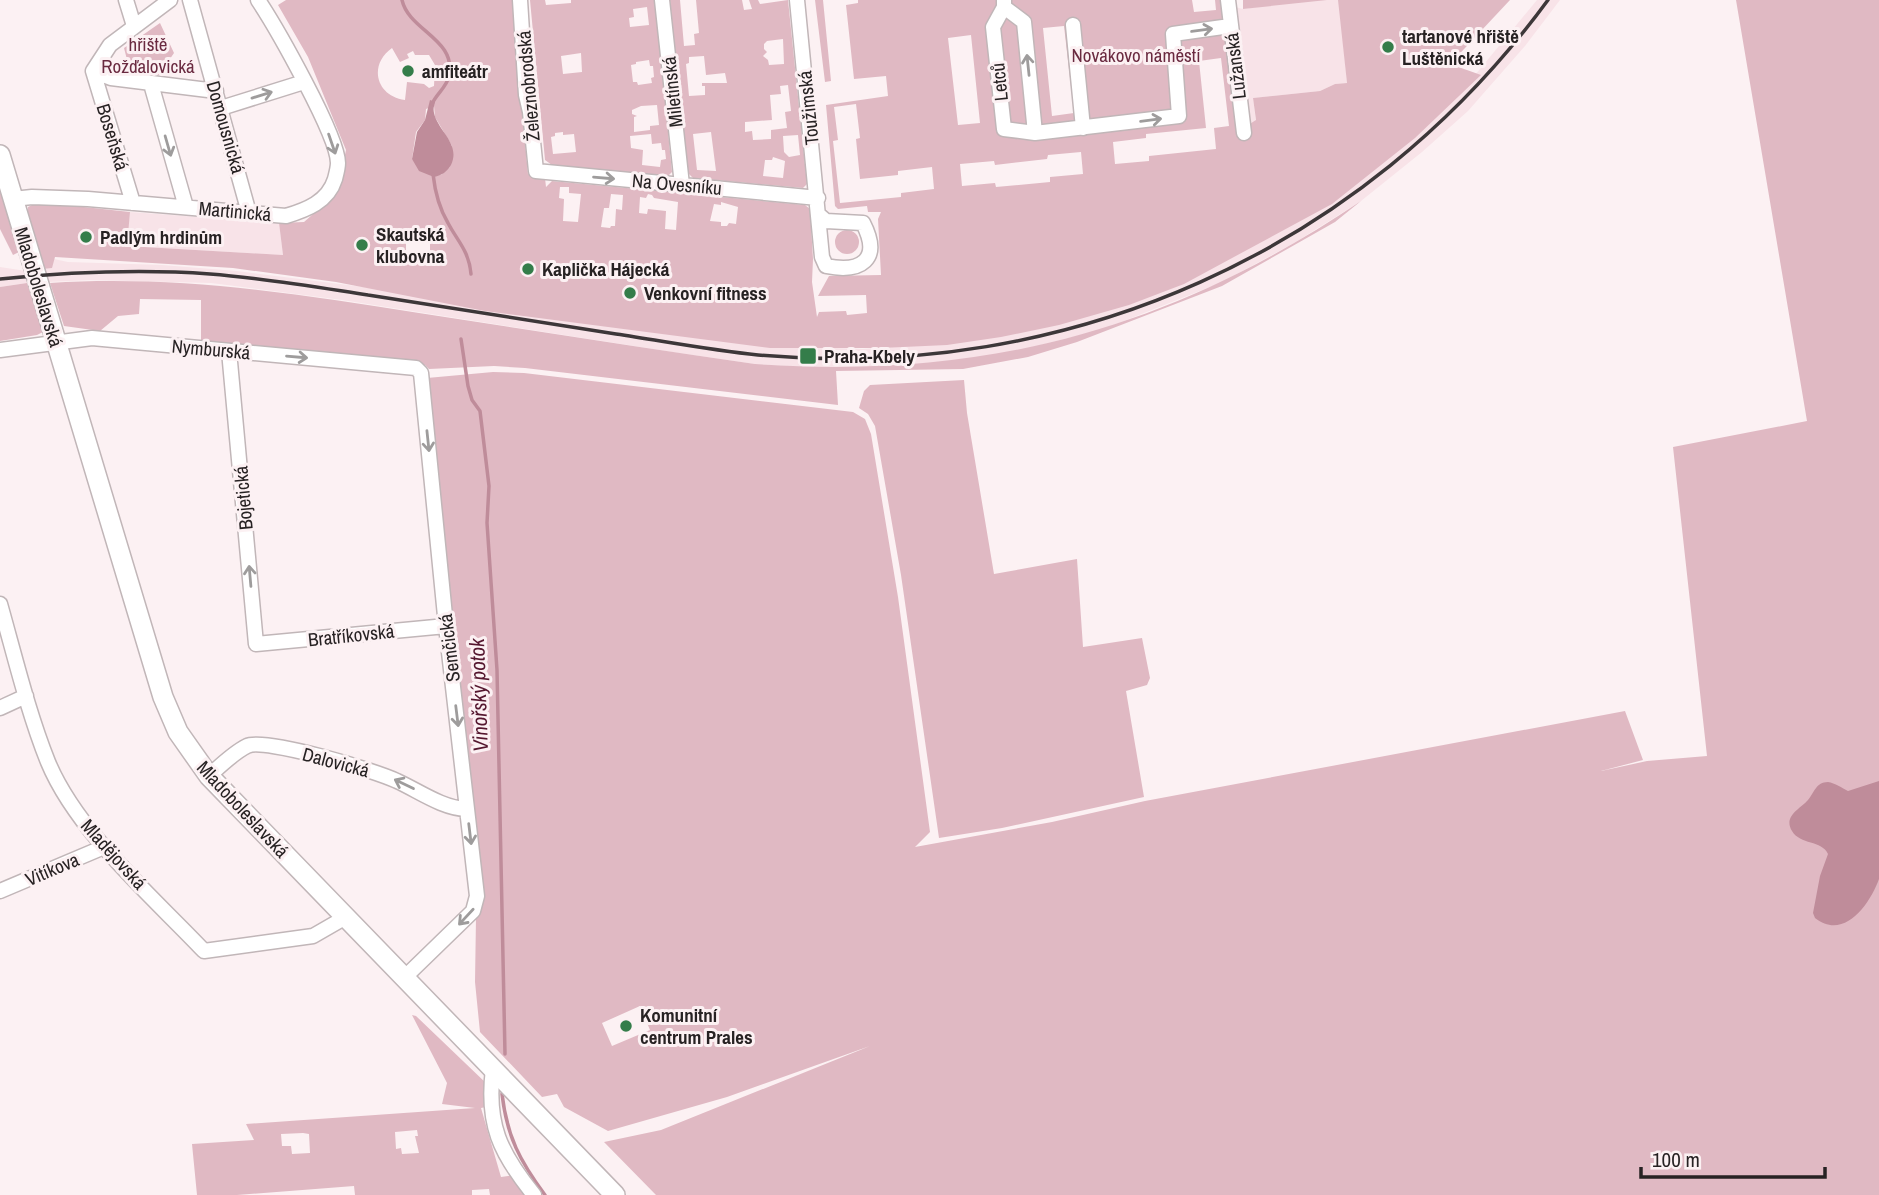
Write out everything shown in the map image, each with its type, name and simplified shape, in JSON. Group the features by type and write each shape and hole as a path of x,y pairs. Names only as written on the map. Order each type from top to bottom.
{"main road":[{"name":"Mladoboleslavská","path":"0,155 163,698 178,732 209,776 615,1195"}],"street":[{"path":"126,0 134,26"},
{"path":"170,0 110,45 93,71 111,78 216,91"},
{"name":"Domousnická","path":"190,0 249,213"},
{"name":"Železnobrodská","path":"520,0 526,95 536,171"},
{"name":"Miletínská","path":"662,0 682,185"},
{"name":"Toužimská","path":"797,0 822,257 826,266 844,269 858,267 864,263 868,258 870,242 863,223 826,221 819,215"},
{"name":"Lužanská","path":"1228,0 1244,133"},
{"name":"Martinická","path":"13,199 88,199 286,216 325,197 335,181 338,162 324,121 265,2"},
{"name":"Letců","path":"1035,133 1024,22 1004,4 993,27 1003,128 1035,133 1083,128"},
{"path":"1073,25 1083,128 1179,116 1173,34 1230,26"},
{"name":"Boseňská","path":"93,71 133,203"},
{"path":"220,108 304,82"},
{"path":"151,84 186,207"},
{"name":"Na Ovesníku","path":"536,171 818,198"},
{"name":"Nymburská","path":"0,350 92,338 416,368 421,373"},
{"name":"Bojetická","path":"229,351 256,644"},
{"name":"Semčická","path":"404,978 473,911 477,896 421,373"},
{"name":"Mladějovská","path":"0,604 49,764 75,809 104,847 204,951 313,936 346,917"},
{"name":"Bratříkovská","path":"256,644 446,626"},
{"path":"0,708 26,696"},
{"name":"Dalovická","path":"209,776 248,744 300,751 367,769 447,805 466,809"},
{"name":"Vitíkova","path":"0,891 104,847"},
{"path":"493,1069 490,1094 494,1128 505,1154 534,1195"}],"shaded area":[{"path":"1307,0 1339,0 1347,83 1335,84 1320,91 1253,98 1256,121 1245,127 1235,7 1243,9"},
{"path":"1537,0 1560,0 1525,46 1468,111 1361,201 1294,243 1220,283 1101,330 984,357 901,366 805,367 755,364 342,300 211,283 90,280 0,287 0,267 26,271 54,259 68,262 162,265 237,271 412,293 757,345 862,349 940,344 1475,75"},
{"path":"430,100 435,102 436,120 453,151 451,165 444,173 434,177 419,171 412,159 417,132 425,120"},
{"path":"130,212 279,223 283,255 126,246"},
{"path":"1879,781 1879,879 1869,899 1854,916 1836,925 1826,924 1815,918 1813,913 1820,876 1828,854 1821,846 1800,839 1792,831 1791,817 1824,782 1848,791"}],"green space":[{"name":"Novákovo náměstí","path":"286,0 512,0 528,174 545,178 546,187 552,181 805,205 810,209 812,282 817,317 819,312 846,311 847,315 867,313 866,295 818,296 829,276 881,275 878,219 881,212 868,212 867,206 838,209 835,206 826,105 888,96 886,76 854,79 846,5 858,3 858,0 1192,0 1194,12 1216,10 1215,0 1223,0 1245,127 1256,120 1253,98 1320,91 1335,84 1347,83 1338,0 1510,0 1450,64 1481,75 1415,138 1332,204 1184,284 1129,305 1059,325 1001,337 947,345 770,348 485,311 336,282 233,268 55,257 52,268 42,269 27,217 28,207 38,202 130,212 127,246 283,255 279,223 304,222 337,193 346,150 308,57 278,5","holes":["1064,26 1074,113 1052,116 1043,28","971,35 980,123 958,125 948,38","392,48 400,62 409,58 407,54 413,51 415,55 429,55 435,65 434,86 429,88 424,84 407,82 405,100 395,97 387,93 382,86 378,71 380,63","1221,58 1229,126 1214,128 1216,149 1149,156 1149,161 1115,164 1113,142 1146,138 1146,134 1206,128 1199,61","856,104 860,138 856,139 860,179 898,175 898,171 932,167 934,189 901,193 901,197 840,203 833,141 838,140 834,107","434,106 435,117 452,146 450,167 441,175 412,159 416,132 425,120 426,109","1081,152 1083,174 1050,177 1050,182 996,187 995,183 962,186 960,164 994,161 995,165","560,187 569,187 569,193 581,194 578,222 563,221 564,199 559,198","611,194 623,195 622,210 616,209 615,226 601,227 604,208 609,208","648,194 654,198 678,202 676,230 665,229 666,211 648,209 647,214 639,213 640,197 646,198","721,202 738,207 736,224 721,226 721,222 710,221 714,204 721,205","406,242 430,243 430,261 402,260 402,250 406,250"]},
{"path":"530,0 545,0 546,5 571,3 571,0 655,0 672,172 668,176 552,165 545,160","holes":["647,7 649,25 630,27 629,18 634,17 633,9","581,53 582,72 563,74 561,56","649,60 650,66 653,66 652,83 638,85 633,82 631,65","657,105 659,125 650,126 650,130 634,132 634,117 637,116 632,114 632,110 641,106","563,132 563,135 574,134 576,152 553,154 551,137 555,136 555,133","651,134 652,144 661,143 666,159 661,160 660,167 642,165 643,150 631,148 630,136"]},
{"path":"670,0 680,0 684,46 695,45 694,34 699,33 696,0 742,0 744,10 752,9 749,0 758,0 760,4 788,0 807,184 803,188 693,178 687,172","holes":["783,39 784,64 769,65 763,56 767,52 764,49 767,41","704,56 706,75 725,73 727,83 702,83 702,86 705,86 705,95 689,96 686,64 689,63 689,57","788,85 791,111 785,112 787,128 771,130 771,139 753,140 752,131 745,132 745,122 772,120 770,95 781,94 780,86","711,132 716,171 697,170 693,134","798,135 800,155 789,157 784,152 783,136","773,157 785,161 783,178 763,176 765,160 772,160"]},
{"path":"815,0 823,0 831,81 825,82"},
{"path":"1243,0 1327,0 1243,9"},
{"path":"1736,0 1879,0 1879,1195 656,1195 604,1142 661,1130 870,1046 727,1097 608,1131 564,1107 557,1094 542,1097 480,1032 475,982 476,918 482,904 427,378 493,372 524,373 853,412 865,419 871,434 898,597 930,832 915,847 1625,711 1643,760 1601,771 1647,761 1707,756 1673,447 1807,421","holes":["640,1006 650,1030 612,1046 602,1023"]},
{"name":"hřiště Rožďalovická","path":"160,23 174,53 159,75 131,75 124,48"},
{"path":"0,179 21,251 13,255 0,229"},
{"path":"1361,201 1335,222 1222,286 1077,342 1028,357 963,369 836,371 838,405 525,368 494,366 429,369 425,365 201,340 201,300 140,299 139,314 118,316 100,331 64,326 50,283 143,282 281,293 755,364 839,367 919,363 997,353 1072,337 1146,313 1218,283 1290,246"},
{"path":"847,230 858,237 859,242 852,253 847,254 836,247 835,242 842,231"},
{"path":"27,283 43,332 0,341 0,287"},
{"path":"964,380 994,574 1077,559 1083,647 1142,638 1150,678 1147,685 1126,691 1144,797 1002,828 939,838 901,575 875,426 868,414 859,408 864,391 870,385"},
{"path":"412,1015 487,1084 486,1107 481,1108 501,1177 516,1175 531,1195 490,1195 489,1189 472,1190 472,1195 355,1195 354,1186 237,1195 197,1195 192,1144 254,1140 246,1124 475,1108 442,1104 447,1083","holes":["417,1130 418,1136 415,1136 419,1153 402,1154 401,1148 396,1149 395,1132","281,1134 309,1134 310,1153 292,1154 291,1146 282,1146"]}],"waterway":[{"name":"Vinořský potok","path":"402,0 406,11 439,44 450,63 448,80 432,104"},
{"name":"Vinořský potok","path":"433,174 440,206 465,253 471,274"},
{"name":"Vinořský potok","path":"461,339 468,386 472,400 480,411 489,486 487,523 497,670 505,1054"},
{"name":"Vinořský potok","path":"502,1094 507,1123 516,1148 545,1195"}],"railway":[{"path":"0,279 131,272 230,276 758,355 873,358 986,347 1096,321 1200,282 1299,230 1391,165 1474,88 1548,0"}],"place":[{"name":"tartanové hřiště Luštěnická","path":"1388,47"},
{"name":"amfiteátr","path":"408,71"},
{"name":"Padlým hrdinům","path":"86,237"},
{"name":"Skautská klubovna","path":"362,245"},
{"name":"Kaplička Hájecká","path":"528,269"},
{"name":"Venkovní fitness","path":"630,293"},
{"name":"Praha-Kbely","path":"808,356"},
{"name":"Komunitní centrum Prales","path":"626,1026"}]}
